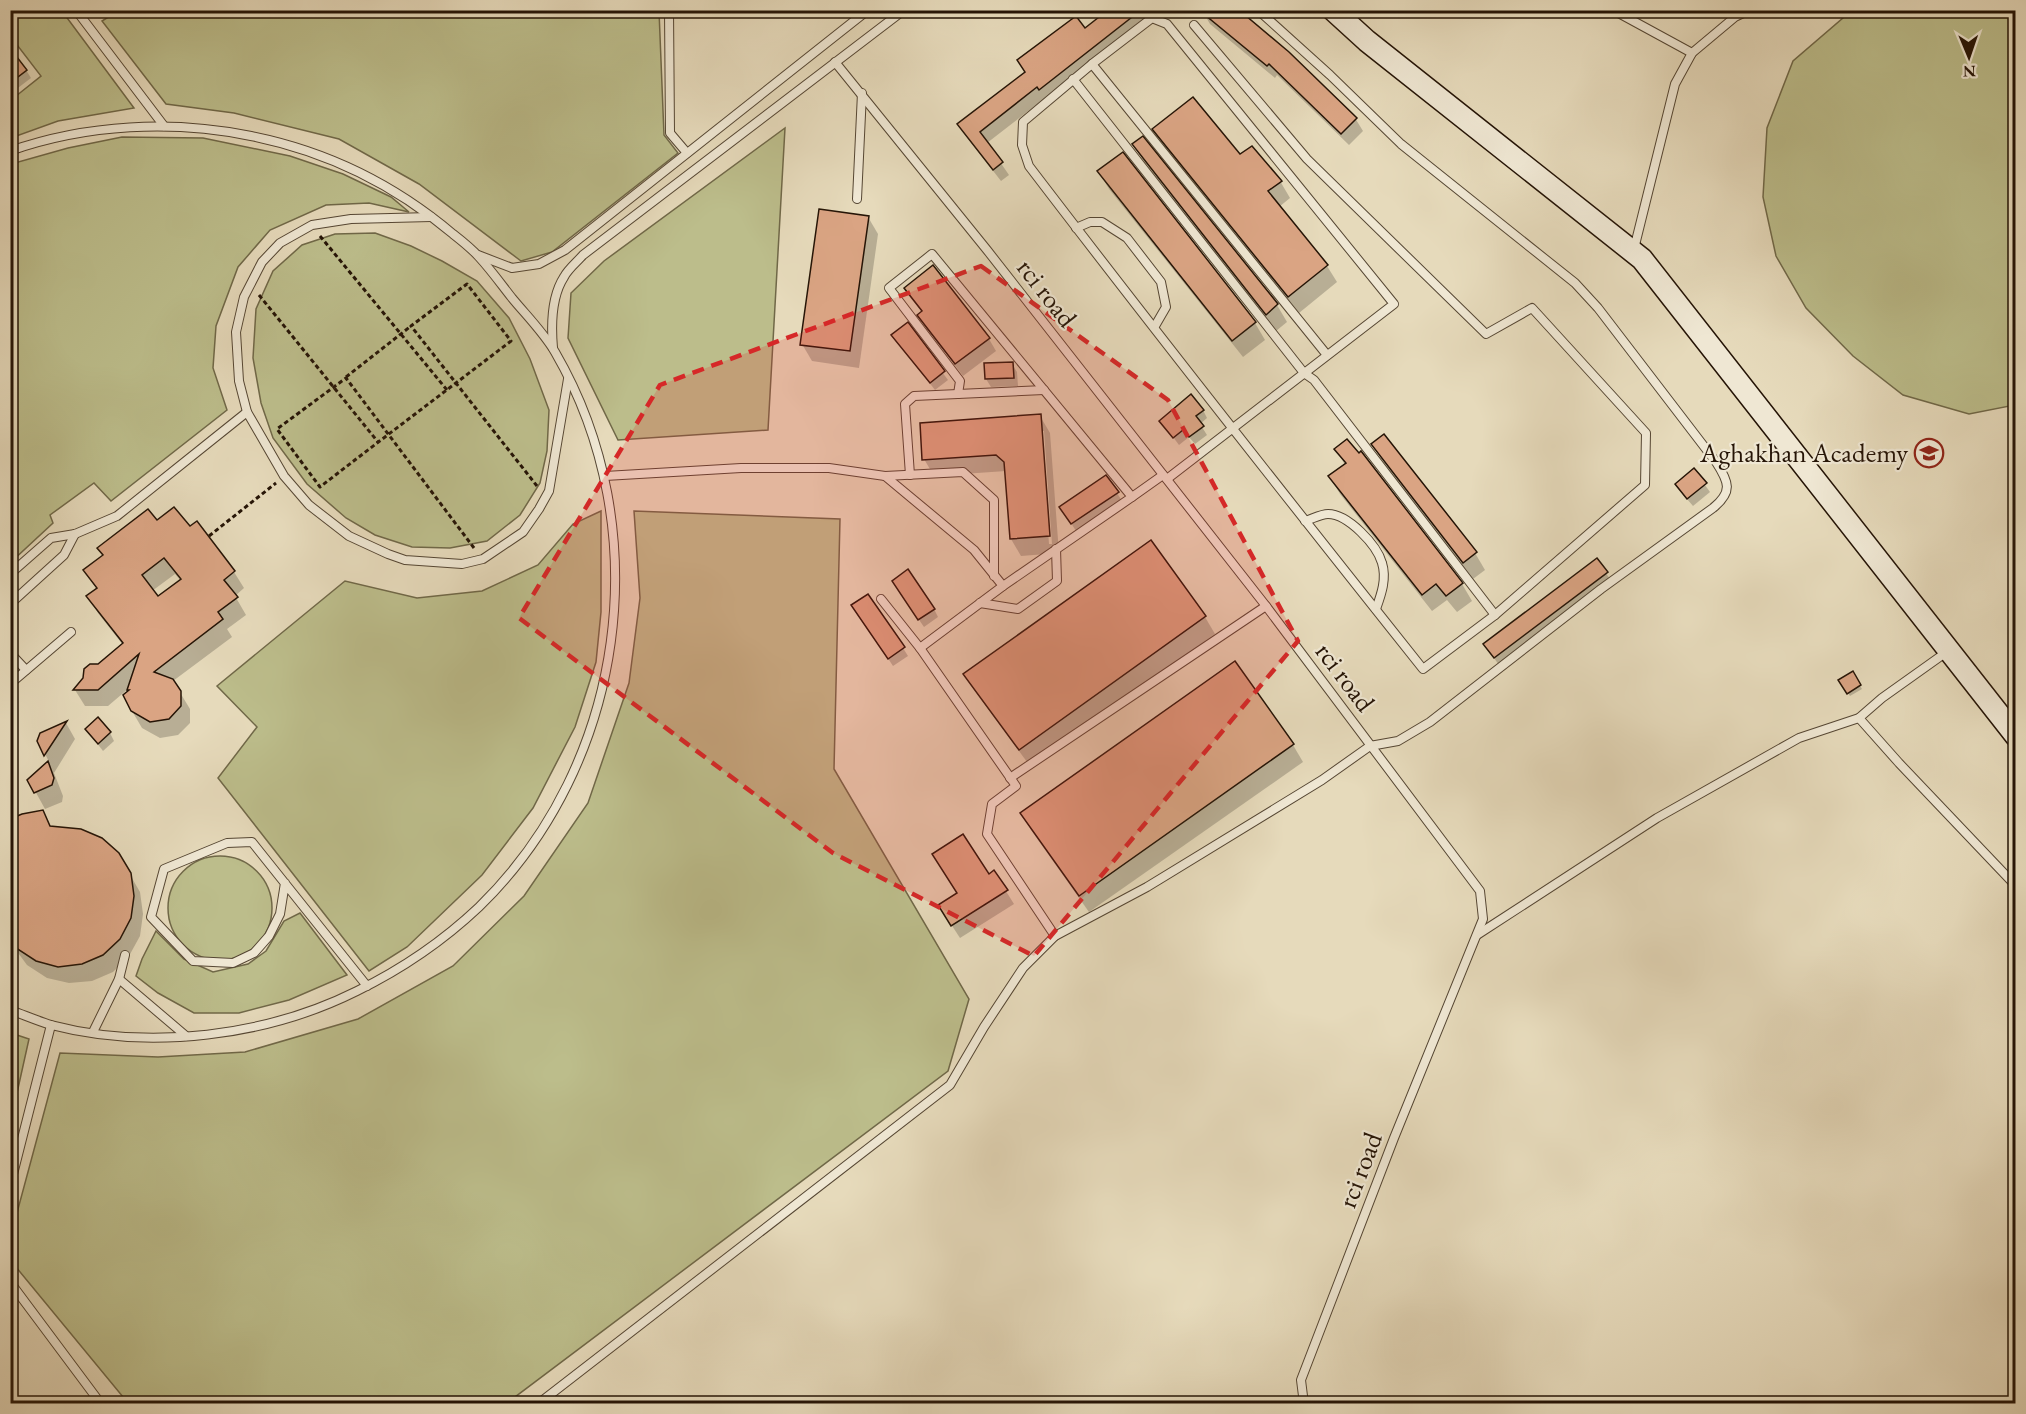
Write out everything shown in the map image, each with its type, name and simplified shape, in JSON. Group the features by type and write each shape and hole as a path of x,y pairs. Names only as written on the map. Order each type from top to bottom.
{"street":[{"path":"1333,10 1366,41 1633,251 2016,736"}],"lane":[{"path":"76,10 164,126"},
{"path":"669,10 670,133 687,153"},
{"path":"477,254 512,268 539,264 565,250 868,10"},
{"path":"553,349 551,327 556,296 564,277 583,255 904,10"},
{"path":"538,1404 950,1085 984,1027 1023,968 1055,936 1157,881 1322,780 1370,746 1398,741 1430,722 1601,588 1713,508 1727,493 1724,474 1712,456 1605,317 1575,283 1401,144 1330,75 1258,10"},
{"path":"1613,10 1692,53"},
{"path":"1633,251 1675,84 1692,53 1735,17 1750,10"},
{"path":"920,648 1056,549 1165,477 1233,426 1304,373 1394,304 1167,24 1152,18 1073,79 1023,122 1023,145 1029,166 1233,426 1305,521 1424,669 1495,615 1645,485 1646,433 1532,308 1486,334 1307,159 1194,25"},
{"name":"rci road","path":"835,62 862,93 1266,606 1480,891 1483,919 1394,1138 1301,1380 1303,1403"},
{"path":"1092,64 1327,355"},
{"path":"1073,79 1304,373 1314,380 1495,615"},
{"path":"857,199 862,93"},
{"path":"10,151 34,143 98,130 164,126 221,130 278,142 321,156 384,185 432,216 477,254 553,349 568,378 590,429 605,476 614,540 616,597 610,655 600,700 577,765 551,816 518,863 479,906 435,944 387,976 335,1002 280,1021 224,1033 166,1037 93,1032 51,1025 10,1010"},
{"path":"432,216 351,219 312,225 280,243 262,262 244,297 236,332 239,381 247,412 284,476 309,506 349,536 405,560 462,564 483,559 523,532 546,497 568,378"},
{"path":"1076,228 1089,222 1102,222 1127,238 1161,282 1166,307 1155,326"},
{"path":"958,394 960,381 889,288 932,254 1132,497"},
{"path":"910,475 905,404 914,396 1044,390"},
{"path":"10,574 51,538 75,534 117,516 247,412"},
{"path":"605,476 741,468 818,468 885,476 963,472 994,500 994,576"},
{"path":"885,476 974,550 1003,586"},
{"path":"1305,521 1329,514 1347,521 1360,530 1374,547 1382,562 1384,577 1383,592 1376,609"},
{"path":"10,604 64,555 75,534"},
{"path":"980,603 1018,609 1057,581 1056,549"},
{"path":"881,599 920,648 1016,786 992,804 987,834 1055,936"},
{"path":"1010,778 1266,606"},
{"path":"10,684 71,632"},
{"path":"1477,935 1657,818 1799,738 1859,718 1882,698 1949,650"},
{"path":"10,653 26,670"},
{"path":"1859,718 2016,886"},
{"path":"285,883 280,914 269,936 254,953 233,963 193,961 151,917 164,869 227,843 252,842 285,883 367,986"},
{"path":"93,1032 119,979 125,956"},
{"path":"119,979 186,1036"},
{"path":"10,1186 51,1025"},
{"path":"10,1282 101,1404"}],"path":[{"path":"312,225 447,390"},
{"path":"467,284 511,340 320,487 277,429 411,326 467,284"},
{"path":"250,285 378,442"},
{"path":"411,326 546,497"},
{"path":"346,378 483,559"},
{"path":"208,536 284,476"}],"highlighted area":[{"path":"981,266 1168,400 1298,641 1034,956 833,853 519,618 660,385"}],"green space":[{"path":"11,10 62,11 134,108 58,121 11,138 11,100 41,76 11,37"},
{"path":"2007,10 2015,15 2015,405 1969,414 1903,395 1853,356 1806,308 1776,256 1763,197 1767,128 1793,61 1850,12"},
{"path":"118,11 659,11 664,135 678,153 552,252 521,261 419,184 339,139 234,113 166,104 102,21"},
{"path":"785,128 768,430 618,440 568,338 571,293 604,261"},
{"path":"122,137 203,138 290,156 343,174 391,197 409,212 369,203 326,205 270,230 238,267 216,326 213,368 227,410 111,501 94,483 50,515 53,523 11,562 11,164 68,148"},
{"path":"375,233 411,246 477,281 509,318 530,359 549,410 547,451 540,483 520,515 487,541 450,548 412,547 375,535 346,518 307,484 273,438 261,403 253,358 256,309 273,271 302,245 335,234"},
{"path":"601,511 601,612 596,662 575,727 533,808 482,875 407,947 369,971 218,778 257,727 217,686 345,581 417,598 482,591 538,565 573,524"},
{"path":"634,511 840,519 834,769 969,999 948,1071 507,1403 128,1403 11,1261 11,1235 60,1053 158,1057 245,1052 358,1019 453,966 524,896 588,803 629,683 640,598"},
{"path":"220,856 240,860 249,865 263,879 268,888 272,908 268,928 263,937 249,951 240,956 220,960 200,956 191,951 177,937 172,928 168,908 172,888 177,879 191,865 200,860"},
{"path":"300,913 347,975 289,1000 239,1013 194,1013 158,993 136,976 156,931 184,959 213,972 248,964 266,951 284,921"},
{"path":"10,1033 29,1039 11,1120"}],"building":[{"path":"1108,10 1141,10 1039,90 1037,87 980,132 1003,162 993,170 957,124 1025,72 1017,60 1076,16 1085,28"},
{"path":"1199,10 1239,10 1289,52 1357,118 1341,134 1269,64 1267,66"},
{"path":"10,48 27,70 10,83"},
{"path":"1193,97 1240,154 1252,146 1282,181 1268,191 1328,265 1288,297 1152,129"},
{"path":"1143,136 1278,304 1266,315 1132,144"},
{"path":"1123,152 1256,322 1232,341 1097,171"},
{"path":"819,209 869,216 850,351 800,345"},
{"path":"933,265 990,338 955,364 917,315 922,311 904,288"},
{"path":"908,322 945,371 930,383 891,335"},
{"path":"1013,362 1014,378 985,379 984,363"},
{"path":"1191,394 1204,410 1196,416 1204,426 1189,437 1183,430 1173,438 1159,421"},
{"path":"1041,414 1050,536 1010,539 1004,462 996,455 922,460 920,423"},
{"path":"1384,434 1477,552 1463,563 1371,444"},
{"path":"1347,439 1359,453 1361,451 1463,583 1446,596 1436,584 1422,595 1328,476 1346,463 1334,449"},
{"path":"1694,468 1707,483 1687,499 1675,484"},
{"path":"1106,475 1119,492 1071,524 1059,507"},
{"path":"174,507 190,526 197,521 235,571 224,580 238,597 218,612 223,619 154,672 173,679 181,691 181,706 169,719 150,722 131,711 123,695 129,690 127,690 139,654 98,690 73,690 83,678 84,669 90,664 98,664 123,643 86,596 97,588 83,570 103,555 97,548 148,509 157,520","holes":["164,558 181,579 158,596 142,575"]},
{"path":"1151,540 1206,616 1019,750 963,674"},
{"path":"1597,558 1608,572 1494,658 1483,644"},
{"path":"908,569 935,609 918,620 892,581"},
{"path":"868,594 905,647 888,659 851,605"},
{"path":"1235,661 1294,744 1079,896 1020,813"},
{"path":"1853,671 1861,685 1847,694 1838,680"},
{"path":"98,717 111,732 98,744 85,729"},
{"path":"67,721 44,756 37,741 40,733"},
{"path":"48,761 54,778 52,785 34,793 27,780"},
{"path":"43,810 50,826 81,829 102,838 119,853 131,873 134,896 131,918 120,939 103,955 82,964 58,967 36,961 16,948 10,941 10,819"},
{"path":"963,834 989,874 994,870 1008,890 951,926 938,905 957,893 932,854"}],"place":[{"name":"Aghakhan Academy","path":"1929,453"}]}
